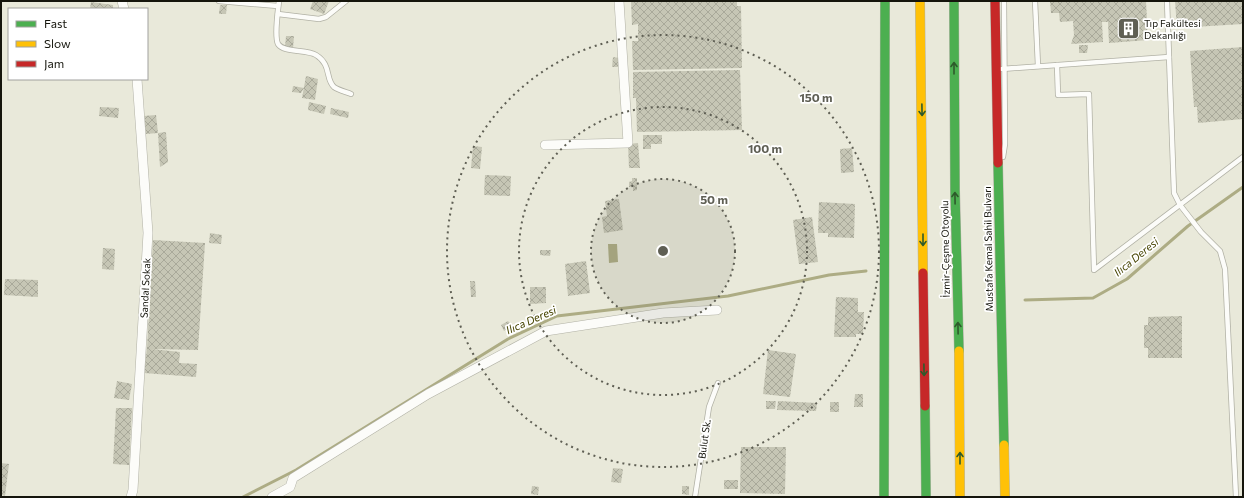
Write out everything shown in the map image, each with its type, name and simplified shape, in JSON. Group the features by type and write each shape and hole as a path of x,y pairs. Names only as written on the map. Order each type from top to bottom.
{"main road":[{"path":"884,497 886,1"},
{"path":"920,1 926,497"},
{"name":"İzmir-Çeşme Otoyolu","path":"954,1 955,190 960,395 960,497"},
{"name":"Mustafa Kemal Sahil Bulvarı","path":"995,1 1000,69 998,186 1005,497"}],"street":[{"path":"545,145 628,143 619,1"},
{"name":"Sandal Sokak","path":"131,497 134,475 148,233 137,80"},
{"path":"289,497 293,478 428,394 546,331 663,313 717,310"},
{"path":"272,497 290,487"}],"lane":[{"path":"219,1 279,4 276,37 281,47 283,49 305,51 315,55 326,66 333,86 351,94"},
{"path":"278,14 319,19 326,17 346,1"},
{"path":"1004,1 1000,69 1170,58"},
{"path":"1035,1 1038,66"},
{"path":"1167,1 1174,193 1185,212 1201,232 1220,251 1225,270 1236,497"},
{"path":"1057,65 1058,95 1088,94 1094,270 1243,157"},
{"name":"Bulut Sk.","path":"695,497 709,407 718,383"}],"shaded area":[{"path":"608,244 617,244 618,262 609,263"}],"building":[{"path":"313,1 329,1 324,14 310,9"},
{"path":"631,1 737,1 737,6 741,6 742,68 633,70 632,41 638,41 638,24 632,25"},
{"name":"Tıp Fakültesi Dekanlığı","path":"1050,1 1146,1 1148,40 1109,43 1108,22 1102,22 1103,42 1071,44 1074,35 1073,21 1060,22 1059,13 1051,13"},
{"path":"1175,1 1243,1 1243,24 1177,28"},
{"path":"91,2 113,5 113,8 90,8"},
{"path":"220,5 227,5 226,14 219,14"},
{"path":"286,36 294,36 293,48 285,47"},
{"path":"1079,45 1088,45 1087,53 1079,53"},
{"path":"1243,47 1243,119 1198,123 1197,107 1194,107 1190,51"},
{"path":"613,57 619,58 618,67 612,67"},
{"path":"740,70 742,130 637,132 636,98 633,98 633,72"},
{"path":"306,76 318,79 315,100 302,98"},
{"path":"293,86 304,88 301,93 292,92"},
{"path":"309,102 326,106 324,114 308,110"},
{"path":"100,107 119,108 118,118 99,116"},
{"path":"331,108 349,112 348,118 330,114"},
{"path":"156,115 158,133 146,134 144,116"},
{"path":"166,132 168,162 160,167 158,133"},
{"path":"643,135 662,135 662,144 651,144 651,149 643,149"},
{"path":"638,143 640,168 629,168 628,144"},
{"path":"473,146 482,147 480,169 471,168"},
{"path":"852,148 854,172 841,173 840,149"},
{"path":"485,175 511,176 510,196 484,195"},
{"path":"632,178 637,178 637,190 633,191 633,187 629,187 629,182 632,181"},
{"path":"619,199 623,230 604,233 602,217 607,216 605,201"},
{"path":"819,202 855,204 854,238 828,237 828,233 818,233"},
{"path":"812,217 818,262 799,264 793,220"},
{"path":"210,233 222,235 221,244 209,243"},
{"path":"153,240 205,243 198,350 152,349 180,352 179,363 197,364 196,377 144,373 147,348"},
{"path":"103,248 115,249 114,270 102,269"},
{"path":"540,250 551,250 550,256 540,255"},
{"path":"586,261 590,293 568,296 565,264"},
{"path":"5,279 38,280 38,297 4,295"},
{"path":"470,281 475,281 476,297 471,297"},
{"path":"530,287 546,287 546,303 530,304"},
{"path":"836,297 858,298 858,312 864,312 863,334 856,334 856,337 834,337"},
{"path":"1182,316 1182,358 1148,358 1148,348 1144,348 1144,325 1148,325 1148,317"},
{"path":"508,321 512,326 504,331 501,325"},
{"path":"768,350 796,354 790,397 763,394"},
{"path":"117,381 132,384 129,400 114,398"},
{"path":"855,394 863,394 863,407 854,407"},
{"path":"766,401 776,401 775,409 766,409"},
{"path":"778,401 817,403 816,411 777,410"},
{"path":"830,402 839,402 839,412 830,412"},
{"path":"116,408 132,408 129,465 113,464"},
{"path":"741,447 786,447 785,494 740,493"},
{"path":"1,463 9,464 5,496 1,495"},
{"path":"613,468 623,469 621,483 611,482"},
{"path":"724,480 738,480 738,489 724,489"},
{"path":"532,486 539,487 538,495 531,494"},
{"path":"682,486 689,486 689,495 682,494"}],"waterway":[{"name":"Ilıca Deresi","path":"1025,300 1093,298 1127,279 1188,226 1243,187"},
{"name":"Ilıca Deresi","path":"243,497 296,470 508,339 557,316 728,296 829,275 866,271"}],"traffic: fast":[{"path":"884,497 885,1"},
{"path":"954,1 955,190 959,351"},
{"path":"998,163 1004,445"},
{"path":"925,406 926,497"}],"traffic: slow":[{"path":"920,1 923,273"},
{"path":"959,351 960,497"},
{"path":"1004,445 1005,497"}],"traffic: jam":[{"path":"995,1 998,163"},
{"path":"923,273 925,406"}],"place":[{"name":"Tıp Fakültesi Dekanlığı","path":"1128,29"}]}
